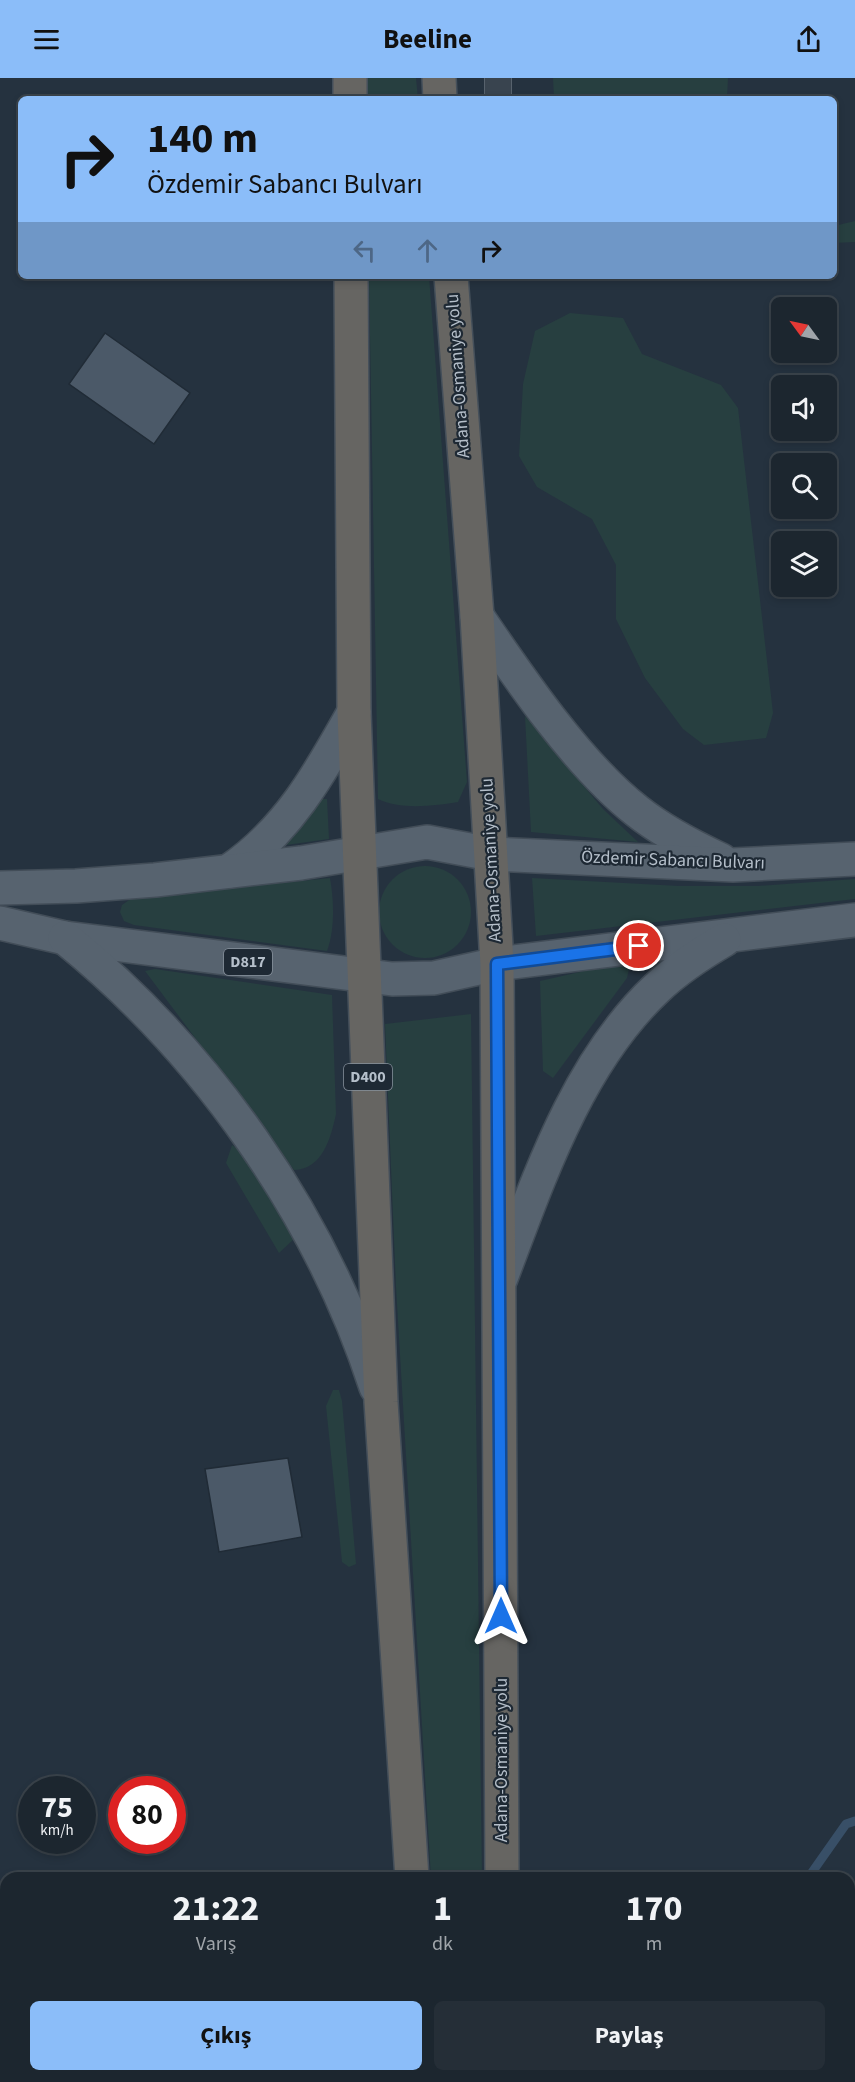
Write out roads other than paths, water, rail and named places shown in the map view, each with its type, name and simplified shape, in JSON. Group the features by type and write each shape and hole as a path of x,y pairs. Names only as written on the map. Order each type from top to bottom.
{"highway":[{"path":"350,78 350,96"},
{"path":"439,78 440,96"},
{"name":"D400","path":"351,279 354,712 381,1402 412,1872"},
{"name":"Adana-Osmaniye yolu","path":"451,279 477,616 497,964 501,1278 502,1872"}],"main road":[{"path":"477,616 515,672 617,795 664,830 694,848 733,865"},
{"path":"229,871 269,840 288,817 324,766 354,712"},
{"name":"Özdemir Sabancı Bulvarı","path":"0,888 76,886 229,871 427,842 491,854 733,865 855,859"},
{"path":"497,964 855,920"},
{"name":"D817","path":"0,923 65,938 365,977 434,978 497,964"},
{"path":"501,1278 564,1127 587,1082 617,1034 641,1005 673,974 733,935"},
{"path":"65,938 109,974 139,1003 202,1076 262,1158 294,1208 336,1284 360,1340 381,1402"}],"street":[{"path":"498,78 498,96"}],"waterway":[{"path":"812,1872 846,1824 855,1821"}]}
